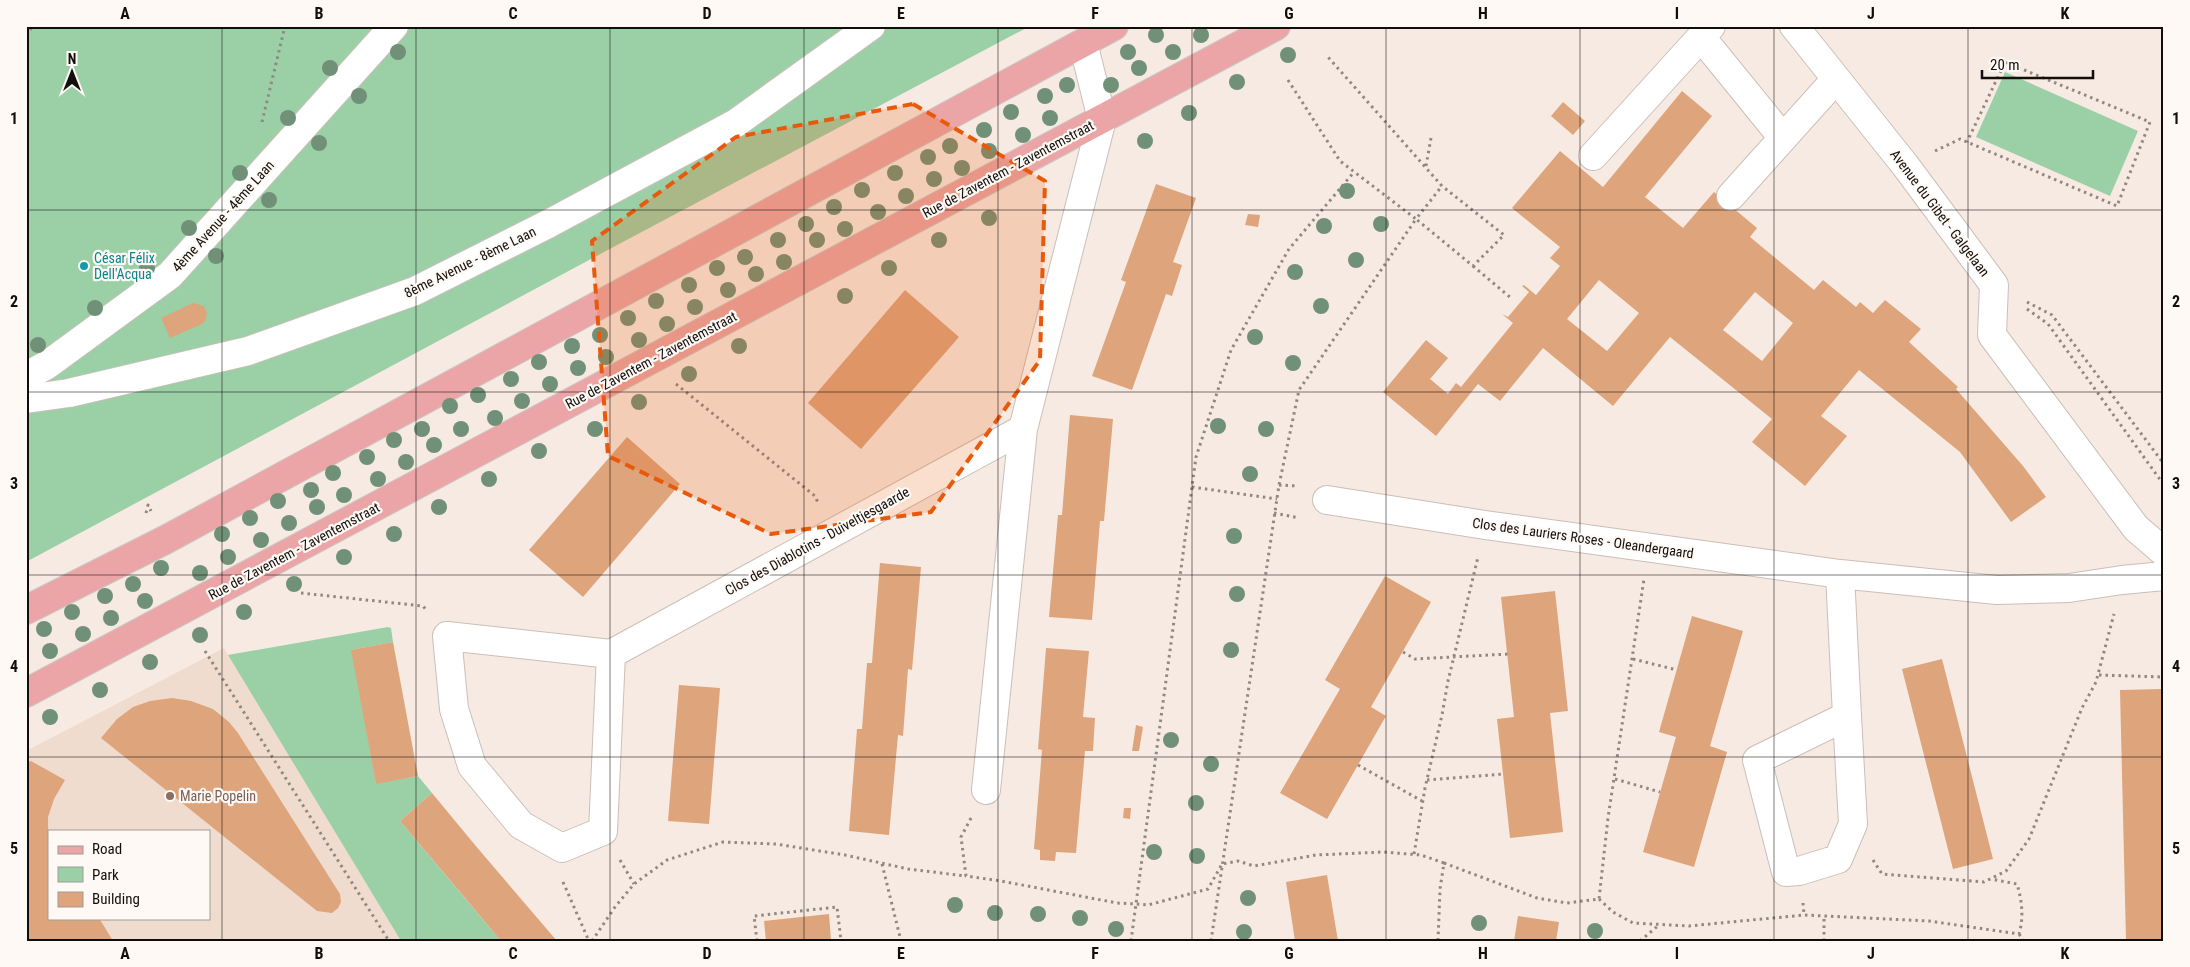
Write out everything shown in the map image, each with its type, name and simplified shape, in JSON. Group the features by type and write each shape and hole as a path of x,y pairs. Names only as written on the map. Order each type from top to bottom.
{"main road":[{"path":"26,610 165,540 1114,26"},
{"name":"Rue de Zaventem - Zaventemstraat","path":"26,693 1276,26"}],"street":[{"name":"4ème Avenue - 4ème Laan","path":"26,376 47,365 170,275 256,177 394,26"},
{"name":"8ème Avenue - 8ème Laan","path":"26,399 69,393 248,352 415,291 548,224 736,123 871,26"},
{"name":"Avenue du Gibet - Galgelaan","path":"1794,26 1905,165 1994,285 1992,335 2136,528 2164,552"},
{"path":"1593,156 1706,32 1783,138"},
{"path":"986,790 1023,429 1102,119 1082,43"},
{"path":"1732,196 1836,79"},
{"name":"Clos des Diablotins - Duiveltjesgaarde","path":"611,654 1023,429"},
{"name":"Clos des Lauriers Roses - Oleandergaard","path":"1327,500 1485,525 1840,574 1998,590 2069,588 2164,576"},
{"path":"1840,574 1853,824 1838,859 1799,871 1786,872 1757,760 1847,716"},
{"path":"447,636 611,654 603,831 562,848 521,825 472,766 454,709 447,636"}],"path":[{"path":"256,177 262,119 285,26"},
{"path":"26,28 32,28"},
{"path":"26,35 32,28"},
{"path":"1328,57 1442,186 1504,235 1473,266"},
{"path":"1905,165 1960,139 1967,142 2117,206 2150,122 2004,62 1967,142"},
{"path":"1288,80 1340,161 1416,219 1511,298"},
{"path":"1426,167 1432,138"},
{"path":"1131,941 1196,456 1231,350 1290,250 1354,172"},
{"path":"1211,941 1278,485 1299,390 1416,219 1442,186"},
{"path":"1994,285 2052,315 2164,464"},
{"path":"1994,285 2048,324 2164,485"},
{"path":"676,384 815,496 831,534"},
{"path":"1278,485 1290,484"},
{"path":"1192,487 1277,499"},
{"path":"1274,513 1289,516"},
{"path":"1414,854 1422,802 1453,657 1485,525"},
{"path":"1598,899 1649,547"},
{"path":"1853,824 1882,874 1984,882 2006,871 2029,838 2082,708 2099,675 2122,580"},
{"path":"301,592 423,606"},
{"path":"205,651 389,941"},
{"path":"1403,652 1415,659 1508,654"},
{"path":"1633,659 1677,670"},
{"path":"2099,675 2164,677"},
{"path":"1358,765 1422,802"},
{"path":"1427,780 1503,774"},
{"path":"1614,779 1660,792"},
{"path":"966,876 961,837 986,790"},
{"path":"544,837 588,941"},
{"path":"592,941 615,907 634,884 667,860 724,842 776,844 845,855 908,869 1001,880 1117,903 1148,905 1208,889 1222,864"},
{"path":"1222,864 1238,861 1254,866 1279,860 1345,852 1414,854 1444,863 1538,898 1567,903 1598,899 1613,912 1632,923 1689,926 1804,914 1929,921 2019,934 2024,941"},
{"path":"1438,941 1440,889 1444,863"},
{"path":"882,864 901,941"},
{"path":"1991,879 2017,884 2021,898 2023,921 2019,934"},
{"path":"757,941 754,916 837,907 841,941"},
{"path":"1824,916 1824,941"},
{"path":"1640,941 1660,924"}],"highlighted area":[{"path":"913,104 1045,181 1040,360 931,512 771,534 608,456 592,241 736,137"}],"shaded area":[{"name":"Marie Popelin","path":"224,648 401,941 26,941 26,751"}],"green space":[{"path":"26,26 1030,26 26,562"},
{"path":"2005,72 2138,131 2110,196 1976,137"},
{"path":"391,628 393,642 352,650 376,783 418,776 432,793 400,821 501,941 401,941 228,655"}],"building":[{"path":"1682,91 1712,116 1645,197 1683,228 1714,192 1757,228 1750,237 1814,290 1823,280 1856,307 1860,302 1873,313 1885,300 1921,329 1909,342 1958,387 1956,389 2023,466 2046,497 2011,522 1960,452 1859,370 1821,416 1847,436 1805,486 1752,442 1772,419 1670,337 1613,406 1543,348 1500,401 1478,384 1436,436 1383,392 1426,340 1448,358 1430,379 1448,394 1456,383 1461,387 1513,323 1502,314 1508,317 1529,292 1522,286 1524,285 1536,295 1560,266 1550,258 1560,247 1512,208 1560,151 1603,187","holes":["1599,280 1639,313 1607,351 1567,319","1755,292 1793,323 1762,361 1723,330"]},
{"path":"1563,102 1585,121 1573,135 1551,116"},
{"path":"1156,184 1196,198 1173,262 1182,265 1172,296 1166,294 1132,390 1092,376 1126,282 1121,280"},
{"path":"1248,214 1260,215 1258,227 1245,225"},
{"path":"905,290 959,337 861,449 808,403"},
{"path":"193,303 204,306 207,314 205,321 170,338 161,318"},
{"path":"1070,415 1113,419 1104,521 1100,521 1092,620 1049,617 1058,515 1062,515"},
{"path":"627,437 680,484 583,597 529,550"},
{"path":"880,563 921,567 912,670 908,669 903,736 898,735 889,835 849,831 857,729 862,729 867,663 872,663"},
{"path":"1385,576 1431,602 1371,707 1386,716 1327,819 1280,793 1340,689 1325,680"},
{"path":"1555,591 1568,711 1550,713 1563,832 1510,838 1497,719 1514,717 1501,597"},
{"path":"1692,616 1743,631 1710,746 1727,752 1694,867 1643,852 1676,737 1659,732"},
{"path":"393,642 418,776 376,784 351,650"},
{"path":"1046,648 1089,651 1083,717 1095,718 1093,751 1085,751 1076,853 1056,852 1055,861 1040,860 1040,850 1034,849 1042,750 1038,749"},
{"path":"1942,659 1993,859 1953,869 1902,669"},
{"path":"679,685 720,688 709,824 668,821"},
{"path":"2161,689 2164,941 2126,941 2120,690"},
{"path":"172,698 191,701 213,709 229,722 238,733 340,894 341,902 332,913 317,911 101,738 117,719 133,707 150,701"},
{"path":"1136,725 1143,727 1139,751 1132,751"},
{"path":"31,761 65,780 54,799 48,817 48,920 100,920 113,941 26,941 26,763"},
{"path":"432,793 557,941 501,941 400,821"},
{"path":"1124,808 1131,808 1130,819 1123,818"},
{"path":"1327,875 1338,941 1295,941 1286,882"},
{"path":"829,914 831,941 766,941 764,921"},
{"path":"1518,916 1559,922 1556,941 1514,941"}],"place":[{"name":"César Félix Dell'Acqua","path":"84,266"},
{"name":"Marie Popelin","path":"170,796"}]}
